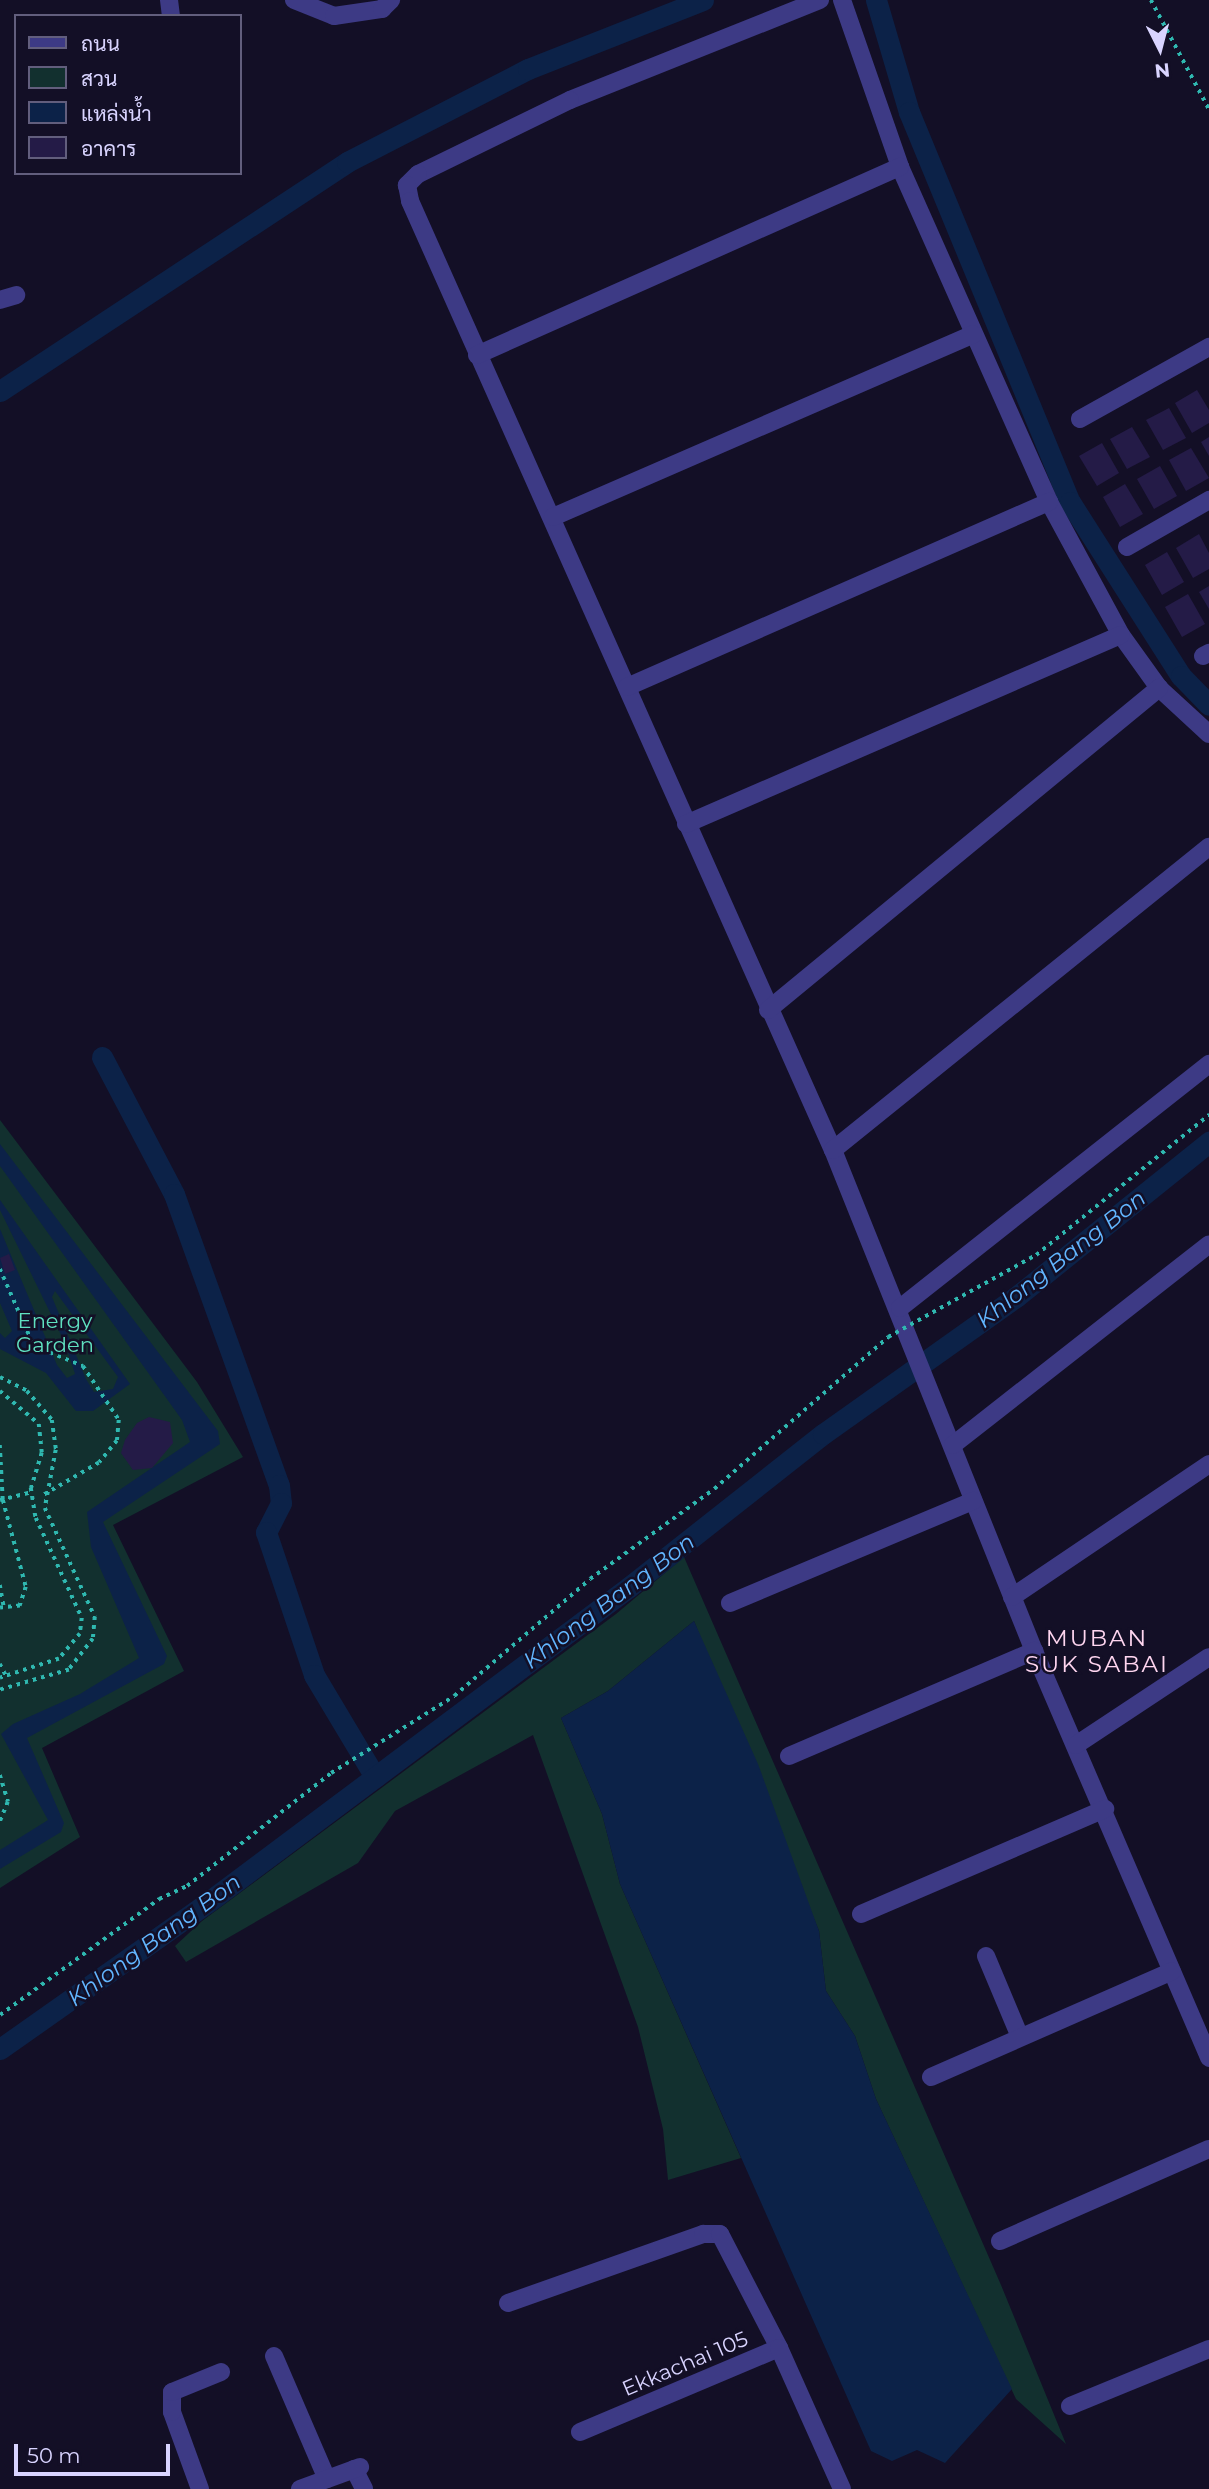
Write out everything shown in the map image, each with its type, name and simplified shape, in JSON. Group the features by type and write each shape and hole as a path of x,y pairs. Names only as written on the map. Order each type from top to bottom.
{"street":[{"path":"294,0 334,16 382,9 391,0"},
{"path":"820,0 570,100 418,174 407,186 410,201 477,355 553,517 768,1010 833,1150 900,1308 930,1396 953,1446 1034,1651 1105,1809 1209,2058"},
{"path":"842,0 900,167 1049,502 1121,635 1159,688 1209,734"},
{"path":"477,355 900,167"},
{"path":"553,517 973,334"},
{"path":"1080,419 1209,347"},
{"path":"1127,547 1209,500"},
{"path":"626,687 1049,502"},
{"path":"686,824 1121,635"},
{"path":"768,1010 1159,688"},
{"path":"833,1150 1209,847"},
{"path":"900,1308 1209,1064"},
{"path":"953,1446 1209,1244"},
{"path":"1012,1597 1209,1464"},
{"path":"730,1603 973,1501"},
{"path":"789,1756 1034,1651"},
{"path":"1076,1745 1209,1657"},
{"path":"860,1914 1105,1809"},
{"path":"986,1956 1020,2037"},
{"path":"931,2077 1172,1970"},
{"path":"1000,2241 1209,2149"},
{"path":"508,2303 703,2234 720,2234 779,2347"},
{"name":"Ekkachai 105","path":"580,2432 779,2347 842,2489"},
{"path":"1070,2406 1209,2349"},
{"path":"274,2356 327,2479"},
{"path":"200,2489 172,2412 172,2392 221,2372"},
{"path":"300,2489 357,2468 364,2489"}],"path":[{"path":"1151,0 1209,109"},
{"path":"0,2015 159,1899 187,1886 331,1773 454,1696 590,1579 714,1489 888,1337 1036,1255 1209,1115"},
{"path":"0,1269 34,1346 83,1366 119,1420 117,1441 99,1462 44,1495"},
{"path":"0,1377 27,1391 52,1420 56,1450 44,1495 49,1520 90,1602 93,1639 82,1658 69,1670 0,1690"},
{"path":"0,1391 31,1412 44,1438 31,1493 42,1532 78,1602 80,1634 59,1659 0,1678"},
{"path":"0,1445 1,1500 26,1587 20,1606 2,1608 0,1585"},
{"path":"1,1500 31,1493"},
{"path":"0,1664 6,1676"},
{"path":"0,1775 8,1802 0,1822"}],"green space":[{"name":"Energy Garden","path":"0,1120 197,1382 243,1457 113,1525 184,1671 42,1748 80,1837 0,1888"},
{"path":"684,1557 1001,2285 1066,2444 1016,2399 876,2099 855,2036 826,1991 819,1931 694,1621 608,1691 561,1718 602,1814 620,1884 741,2158 668,2180 663,2129 638,2027 533,1735 395,1811 358,1863 186,1962 175,1946 202,1921 616,1614"}],"water":[{"path":"0,1144 218,1431 220,1444 103,1522 167,1656 164,1664 27,1738 64,1823 61,1832 0,1869 0,1850 48,1820 1,1734 13,1724 80,1694 139,1658 91,1547 87,1512 190,1442 182,1420 0,1166"},
{"path":"0,1200 130,1384 93,1411 76,1411 46,1373 0,1349 0,1333 5,1338 12,1331 0,1303 0,1229 57,1365 67,1378 75,1374 65,1343 0,1210","holes":["55,1291 118,1377 113,1389 94,1392 52,1297"]},
{"path":"694,1621 758,1764 819,1931 826,1991 855,2036 876,2099 1012,2389 945,2463 917,2450 892,2461 871,2451 620,1884 602,1814 561,1718 608,1691"}],"building":[{"path":"1197,390 1209,410 1209,423 1192,433 1175,403"},
{"path":"1169,408 1186,438 1163,450 1146,420"},
{"path":"1132,427 1150,457 1127,469 1110,439"},
{"path":"1209,437 1209,456 1201,442"},
{"path":"1102,443 1119,473 1097,486 1079,456"},
{"path":"1191,448 1209,478 1186,491 1169,460"},
{"path":"1160,466 1177,496 1154,509 1137,479"},
{"path":"1125,484 1143,514 1120,527 1103,497"},
{"path":"1199,534 1209,553 1209,569 1193,578 1176,548"},
{"path":"1167,552 1184,582 1162,595 1145,565"},
{"path":"1209,586 1209,609 1199,592"},
{"path":"1188,594 1205,624 1182,637 1165,607"},
{"path":"9,1254 15,1270 5,1274 0,1258"},
{"path":"149,1417 170,1422 173,1443 152,1468 133,1470 121,1453 125,1440 137,1423"}],"waterway":[{"path":"0,391 347,162 528,69 703,0"},
{"path":"876,0 909,112 1070,502 1181,676 1209,705"},
{"path":"102,1057 174,1194 279,1485 281,1503 266,1532 314,1675 375,1777"},
{"name":"Khlong Bang Bon","path":"0,2049 211,1900 629,1587 823,1434 1016,1297 1209,1142"}],"district":[{"name":"MUBAN SUK SABAI","path":"1097,1651"}]}
